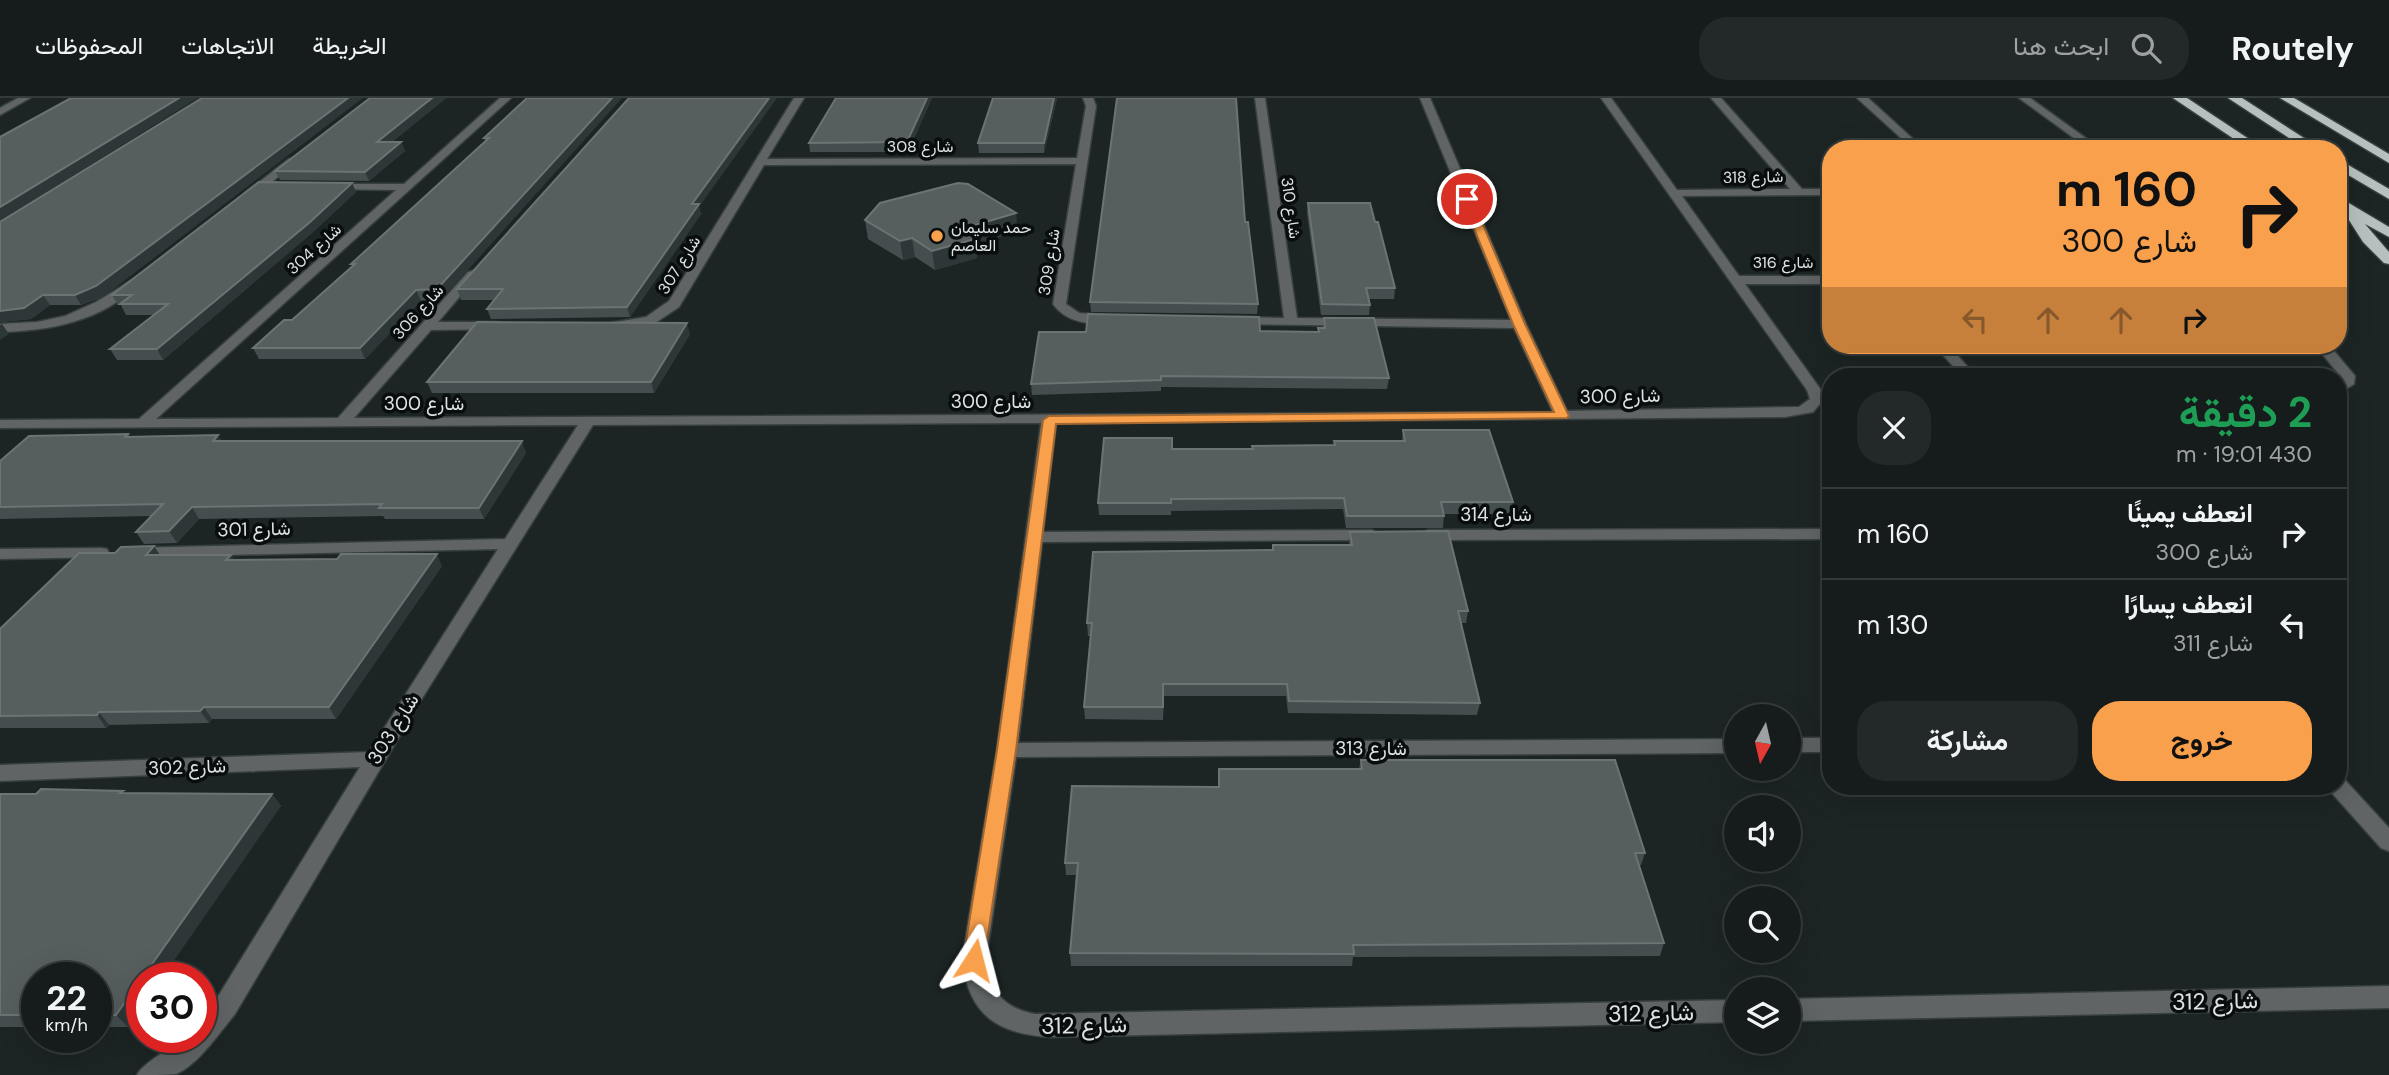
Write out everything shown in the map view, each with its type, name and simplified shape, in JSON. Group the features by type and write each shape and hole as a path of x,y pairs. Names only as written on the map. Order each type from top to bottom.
{"highway":[{"path":"2179,98 2244,140"},
{"path":"2234,98 2301,140"},
{"path":"2286,98 2389,159"},
{"path":"2347,169 2389,195"},
{"path":"2347,207 2389,233"},
{"path":"2347,211 2368,239 2389,260"}],"street":[{"path":"0,112 25,98"},
{"name":"شارع 304","path":"143,423 506,98"},
{"name":"شارع 307","path":"598,326 624,326 650,320 674,304 799,98"},
{"name":"شارع 309","path":"1088,98 1091,106 1059,304 1062,310 1084,319 1126,320"},
{"name":"شارع 310","path":"1260,98 1291,321"},
{"path":"1425,98 1519,324 1562,416"},
{"name":"شارع 300","path":"0,424 1562,416 1785,413 1802,412 1813,407 1817,399 1814,390 1606,98"},
{"path":"1716,98 1799,192"},
{"path":"1862,98 1909,140"},
{"path":"2024,98 2083,140"},
{"path":"239,203 304,153"},
{"name":"شارع 308","path":"760,162 1081,161"},
{"path":"261,186 287,186"},
{"path":"314,186 406,187"},
{"name":"شارع 318","path":"1675,193 1822,192"},
{"name":"شارع 306","path":"342,422 480,266"},
{"path":"0,328 35,327 85,315 109,302 141,277"},
{"name":"شارع 316","path":"1734,280 1822,280"},
{"path":"1223,321 1519,324"},
{"path":"426,326 506,326"},
{"path":"1949,354 1962,368"},
{"path":"2330,354 2341,368"},
{"name":"شارع 312","path":"1049,420 1007,750 974,960 975,978 981,995 994,1010 1010,1020 1030,1026 1724,1011"},
{"name":"شارع 303","path":"217,1018 374,760 588,422"},
{"name":"شارع 314","path":"1412,535 1822,534"},
{"path":"1036,537 1384,535"},
{"name":"شارع 301","path":"0,554 510,544"},
{"path":"1801,746 1822,745"},
{"name":"شارع 313","path":"1007,750 1724,746"},
{"name":"شارع 302","path":"0,773 374,760"},
{"path":"2346,795 2389,842"},
{"name":"شارع 312","path":"1801,1010 2389,997"},
{"name":"شارع 303","path":"150,1075 184,1053"}],"building":[{"path":"71,98 179,98 0,207 0,137"},
{"path":"202,98 348,98 96,286 75,295 43,295 24,308 0,311 0,222"},
{"path":"370,98 432,98 377,142 401,142 365,172 275,171"},
{"path":"527,98 612,98 437,289 416,290 360,348 253,348 284,320 292,320 355,264 351,264 489,138 484,138"},
{"path":"629,98 769,98 692,204 699,204 627,307 487,309 503,289 457,289"},
{"path":"836,98 927,98 907,142 809,143"},
{"path":"993,98 1054,98 1044,143 978,143"},
{"path":"1117,98 1236,98 1245,222 1248,222 1258,304 1090,302"},
{"path":"259,182 352,183 309,223 157,349 110,349 168,304 120,304 132,295 112,295"},
{"path":"958,183 968,184 1016,213 972,226 975,239 932,251 912,238 900,241 865,220 880,203"},
{"path":"1308,203 1370,203 1375,222 1378,222 1395,288 1366,288 1370,305 1322,304"},
{"path":"1088,314 1259,317 1260,331 1319,332 1318,328 1325,328 1324,318 1374,318 1389,378 1161,376 1161,380 1031,384 1039,332 1086,332"},
{"path":"477,322 687,323 651,382 427,382"},
{"path":"1403,430 1489,430 1513,502 1441,502 1444,516 1347,516 1344,498 1171,499 1171,503 1098,503 1104,438 1172,438 1172,449 1253,449 1252,446 1335,445 1334,441 1405,441"},
{"path":"128,434 125,437 218,435 213,441 522,441 479,508 379,508 382,504 192,507 169,531 136,532 163,504 0,507 0,461 29,436"},
{"path":"1448,531 1468,611 1458,611 1480,703 1289,701 1287,684 1163,684 1163,707 1084,707 1092,623 1087,623 1093,552 1273,550 1273,545 1352,545 1350,532"},
{"path":"154,546 146,555 231,555 226,560 337,559 341,554 437,554 329,707 204,707 200,711 0,716 0,629 79,553 115,553 121,547"},
{"path":"1361,760 1615,760 1645,853 1635,853 1664,943 1353,945 1354,954 1070,953 1078,863 1065,863 1072,786 1219,787 1219,769 1362,769"},
{"path":"41,789 123,791 120,793 272,794 153,962 126,962 126,1001 116,1015 112,1015 112,962 21,962 21,1015 0,1015 0,794 36,794"}],"place":[{"name":"حمد سليمان العاصم","path":"937,236"}],"route":[{"path":"974,960 1007,750 1049,420 1562,416 1519,324 1467,199"}]}
